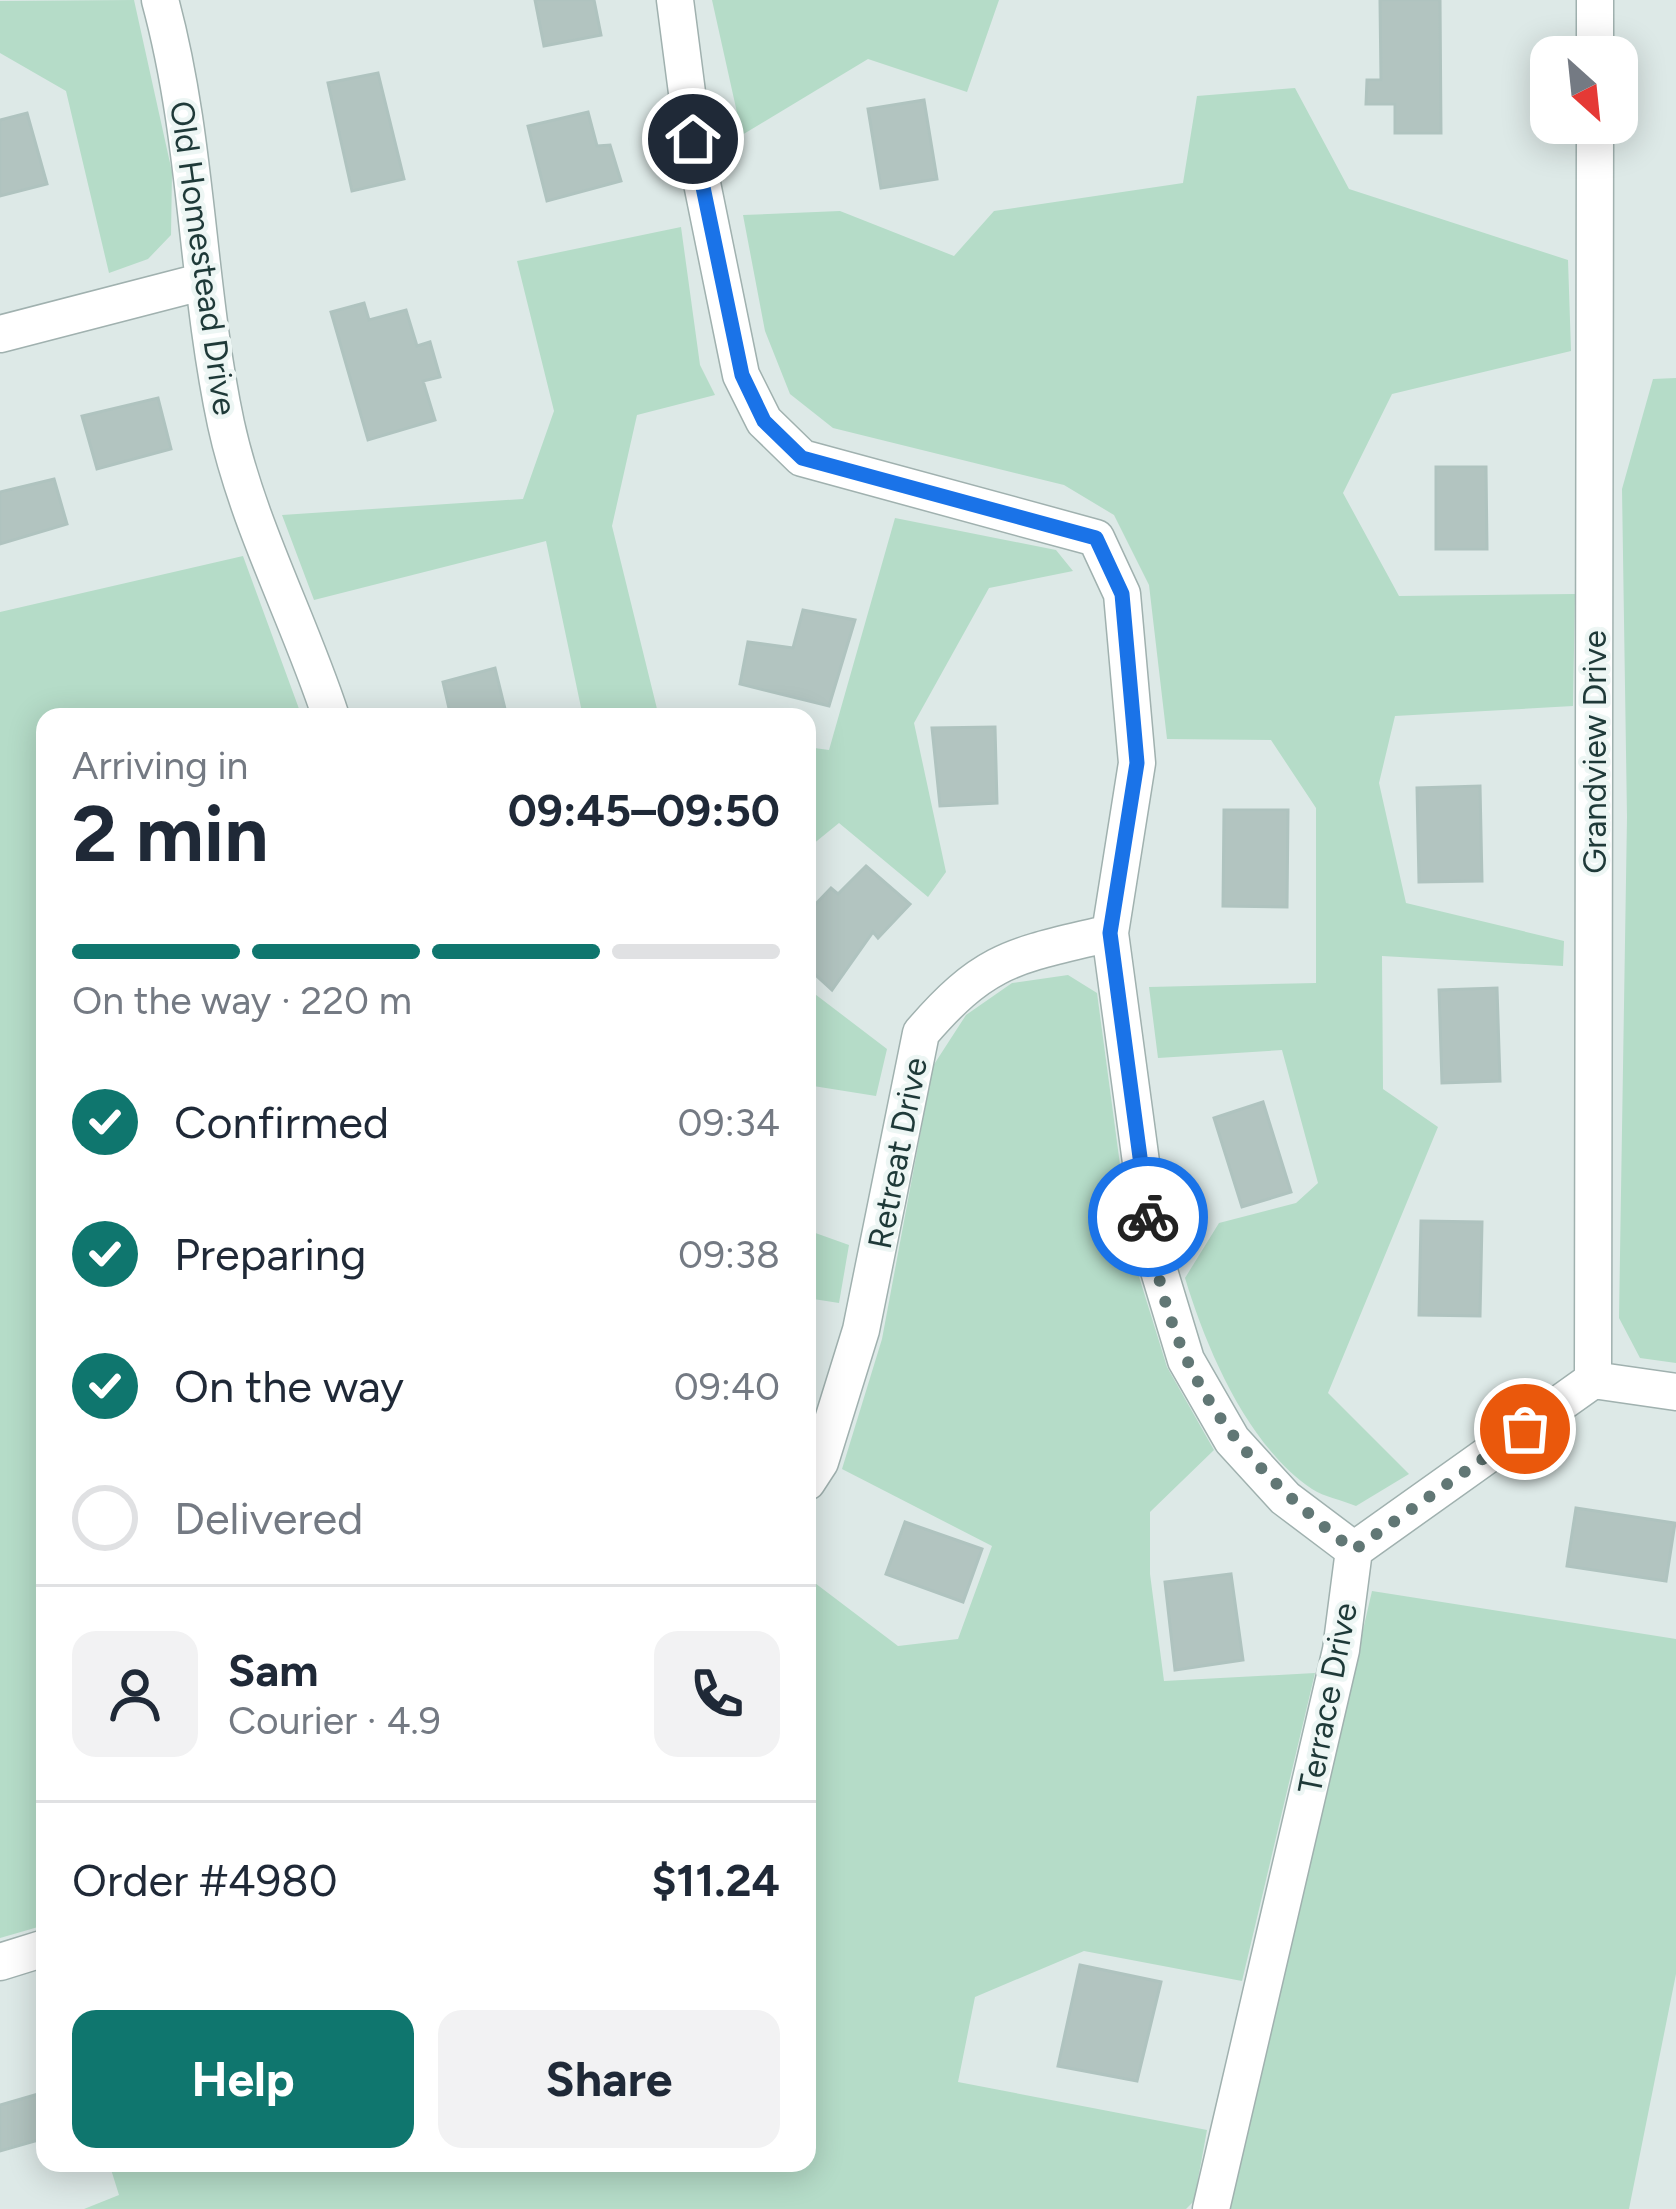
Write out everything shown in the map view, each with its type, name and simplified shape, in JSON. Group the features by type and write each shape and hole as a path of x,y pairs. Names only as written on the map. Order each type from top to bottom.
{"street":[{"name":"Old Homestead Drive","path":"160,0 192,162 201,282 227,429 328,708"},
{"path":"675,0 693,139 737,354 764,421 802,458 1096,538 1122,594 1137,763 1110,933 1153,1251 1186,1360 1232,1440 1285,1498 1354,1550 1593,1380 1676,1392"},
{"path":"1594,0 1595,36"},
{"name":"Grandview Drive","path":"1593,1380 1595,144"},
{"path":"0,334 201,282"},
{"name":"Retreat Drive","path":"816,1468 861,1330 921,1033 950,999 1001,959 1110,933"},
{"name":"Terrace Drive","path":"1211,2209 1341,1650 1354,1550"},
{"path":"0,1962 36,1951"}],"green space":[{"path":"134,0 172,172 171,235 148,259 109,273 66,91 0,53 0,1"},
{"path":"712,0 999,0 967,92 868,59 742,135"},
{"path":"1295,88 1349,189 1568,260 1571,351 1392,394 1343,493 1399,596 1575,594 1573,706 1395,716 1379,783 1406,903 1564,941 1563,966 1382,956 1383,1089 1438,1127 1328,1393 1409,1474 1356,1506 1312,1489 1268,1448 1232,1394 1185,1278 1219,1223 1296,1203 1318,1183 1282,1050 1158,1058 1149,987 1316,983 1316,808 1271,740 1167,739 1149,585 1114,515 1064,485 833,428 790,394 765,331 743,215 840,211 954,256 994,211 1183,183 1197,96"},
{"path":"681,227 700,365 715,395 637,415 612,526 657,708 581,708 546,541 314,600 282,515 523,499 554,411 517,261"},
{"path":"1676,378 1676,1363 1640,1358 1619,1318 1627,817 1622,489 1653,379"},
{"path":"895,518 1056,550 1073,571 989,588 914,723 946,872 928,897 839,823 816,842 816,748 829,750"},
{"path":"243,556 299,708 36,708 36,1928 0,1938 0,612"},
{"path":"1068,975 1097,993 1132,1254 1167,1367 1214,1450 1150,1512 1150,1574 1164,1681 1315,1673 1242,1981 1084,1951 975,1997 958,2082 1207,2130 1194,2201 1186,2209 84,2209 119,2195 112,2172 816,2172 816,1584 898,1646 958,1639 992,1546 842,1469 882,1339 933,1066 966,1015 1012,983"},
{"path":"816,995 887,1049 876,1096 816,1086"},
{"path":"816,1233 849,1245 839,1303 816,1299"},
{"path":"1372,1591 1676,1639 1676,1974 1629,2209 1229,2209"}],"building":[{"path":"535,0 594,0 601,35 544,46"},
{"path":"1380,0 1440,0 1441,133 1395,133 1395,104 1366,104 1367,80 1381,80"},
{"path":"378,73 404,179 352,191 328,83"},
{"path":"924,100 937,179 881,188 868,109"},
{"path":"588,112 597,146 610,145 621,181 547,201 528,126"},
{"path":"27,113 47,184 0,196 0,120"},
{"path":"364,303 369,320 406,310 417,346 430,342 440,377 423,381 435,420 368,440 331,312"},
{"path":"158,398 171,449 97,469 82,416"},
{"path":"1436,467 1486,467 1487,549 1436,549"},
{"path":"54,479 67,524 0,544 0,492"},
{"path":"803,610 855,620 829,706 740,684 748,642 793,648"},
{"path":"495,668 505,708 449,708 443,682"},
{"path":"995,727 997,803 940,806 932,728"},
{"path":"1480,786 1482,881 1419,882 1417,788"},
{"path":"1224,810 1288,810 1287,907 1223,906"},
{"path":"866,866 910,904 878,938 873,932 832,990 816,975 816,904 831,888 838,894"},
{"path":"1497,988 1500,1081 1442,1083 1439,990"},
{"path":"1263,1102 1291,1192 1242,1207 1214,1118"},
{"path":"1421,1221 1482,1222 1480,1316 1419,1315"},
{"path":"1576,1508 1675,1523 1666,1581 1567,1566"},
{"path":"905,1522 982,1549 963,1602 886,1574"},
{"path":"1231,1574 1243,1660 1175,1670 1165,1582"},
{"path":"1080,1965 1161,1982 1137,2081 1058,2066"},
{"path":"36,2095 36,2141 0,2151 0,2105"}],"way so far":[{"path":"1148,1217 1153,1251 1186,1360 1232,1440 1285,1498 1354,1550 1525,1429"}],"route":[{"path":"693,139 742,375 764,421 802,458 1096,538 1122,594 1137,763 1110,933 1148,1217"}]}
